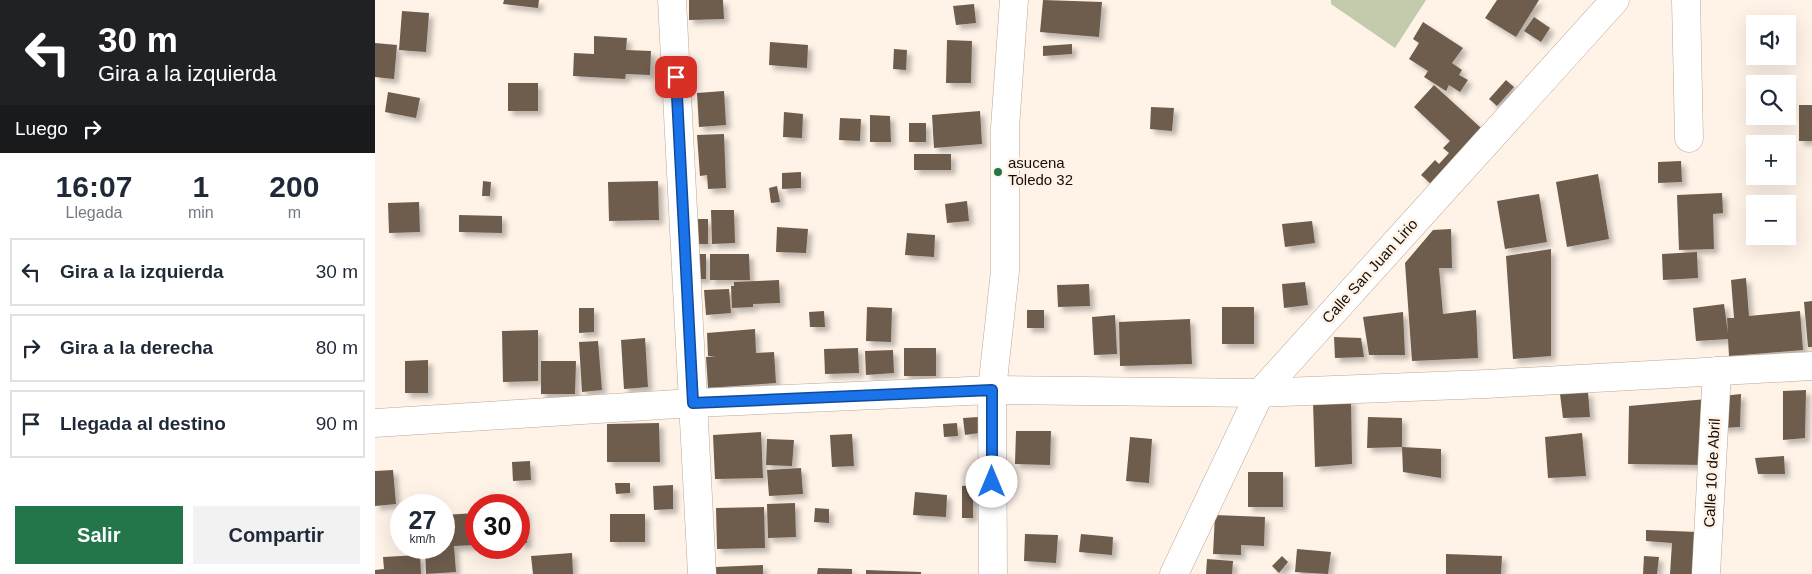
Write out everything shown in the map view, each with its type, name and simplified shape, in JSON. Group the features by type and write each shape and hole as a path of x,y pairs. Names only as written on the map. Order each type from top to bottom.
{"street":[{"path":"672,0 702,574"},
{"path":"993,574 992,390 1005,271 1005,128 1014,0"},
{"name":"Calle San Juan Lirio","path":"1173,574 1260,393 1615,0"},
{"path":"1686,0 1689,138"},
{"path":"375,423 693,403 992,390 1260,393 1812,366"},
{"name":"Calle 10 de Abril","path":"1706,574 1717,372"}],"green space":[{"path":"1331,0 1426,0 1395,48 1331,4"}],"building":[{"path":"504,0 539,0 538,8 503,4"},
{"path":"689,0 723,0 724,19 689,20"},
{"path":"1043,0 1102,2 1099,37 1040,32"},
{"path":"1497,0 1539,0 1516,37 1485,18"},
{"path":"974,4 976,23 956,25 953,6"},
{"path":"402,11 429,13 426,52 399,50"},
{"path":"1534,17 1550,28 1541,42 1524,31"},
{"path":"1423,22 1463,48 1452,63 1462,70 1459,75 1468,80 1460,92 1449,85 1446,91 1424,77 1428,71 1409,59 1419,43 1413,39"},
{"path":"594,36 627,38 626,50 651,51 650,75 626,74 625,79 573,76 574,53 594,54"},
{"path":"947,40 972,41 971,83 946,83"},
{"path":"770,42 808,45 807,68 769,65"},
{"path":"375,43 397,45 394,79 375,77"},
{"path":"1072,44 1072,54 1043,56 1043,46"},
{"path":"894,49 907,50 906,70 893,69"},
{"path":"1506,80 1514,87 1497,106 1489,99"},
{"path":"508,83 538,83 538,111 508,111"},
{"path":"1434,85 1481,128 1431,184 1421,175 1435,160 1439,164 1449,153 1443,148 1450,141 1414,107"},
{"path":"724,91 726,125 699,127 697,93"},
{"path":"388,92 420,98 416,118 385,112"},
{"path":"1799,105 1812,105 1812,141 1799,141"},
{"path":"1151,107 1174,108 1172,131 1150,129"},
{"path":"980,111 982,144 934,148 932,115"},
{"path":"784,112 803,114 802,138 783,137"},
{"path":"870,115 890,116 891,142 870,142"},
{"path":"840,118 861,119 860,141 839,140"},
{"path":"909,123 926,123 926,142 909,142"},
{"path":"724,134 726,188 708,189 707,175 700,176 697,135"},
{"path":"914,154 951,154 951,170 914,170"},
{"path":"1681,161 1682,182 1658,183 1658,162"},
{"path":"801,172 801,188 782,189 782,173"},
{"path":"1598,174 1609,239 1567,247 1556,182"},
{"path":"483,181 491,182 490,196 482,196"},
{"path":"658,181 659,220 609,221 608,182"},
{"path":"777,186 780,202 771,203 769,188"},
{"path":"1722,193 1723,213 1713,214 1714,249 1679,250 1677,195"},
{"path":"1539,194 1547,242 1505,249 1497,201"},
{"path":"967,201 969,221 947,223 945,204"},
{"path":"419,202 420,232 389,233 388,203"},
{"path":"711,210 734,210 735,243 712,244"},
{"path":"459,215 502,216 502,233 459,232"},
{"path":"693,219 708,219 708,244 694,244"},
{"path":"1312,221 1315,243 1285,247 1282,224"},
{"path":"777,227 808,229 806,253 776,252"},
{"path":"1451,229 1452,268 1439,268 1443,314 1476,310 1478,358 1412,361 1405,263 1433,230"},
{"path":"907,233 935,235 934,257 905,255"},
{"path":"1551,249 1551,356 1513,359 1506,256"},
{"path":"1697,252 1698,278 1663,280 1662,254"},
{"path":"693,254 706,254 706,279 693,279"},
{"path":"710,254 749,254 750,280 710,280"},
{"path":"1746,278 1749,316 1800,311 1803,350 1729,356 1728,339 1696,341 1693,308 1724,304 1728,333 1727,318 1734,318 1731,280"},
{"path":"779,280 780,303 753,304 753,307 732,308 731,286 734,286 734,282"},
{"path":"1305,282 1308,305 1284,308 1282,284"},
{"path":"1089,284 1090,306 1058,307 1057,285"},
{"path":"729,289 731,313 706,315 704,290"},
{"path":"1812,301 1812,347 1808,347 1804,302"},
{"path":"867,307 892,308 891,342 866,341"},
{"path":"1222,307 1254,307 1254,344 1222,344"},
{"path":"579,308 594,308 594,332 579,333"},
{"path":"1027,310 1044,310 1044,328 1027,328"},
{"path":"824,311 825,327 810,327 809,312"},
{"path":"1403,312 1405,355 1369,355 1363,317"},
{"path":"1115,315 1117,354 1094,355 1092,317"},
{"path":"1190,319 1192,364 1120,366 1119,322"},
{"path":"755,329 756,353 774,352 776,383 708,388 706,357 717,356 708,356 707,333"},
{"path":"538,330 538,381 503,382 502,331"},
{"path":"1334,337 1361,338 1364,357 1335,358"},
{"path":"645,338 648,387 624,389 621,340"},
{"path":"598,341 602,390 582,392 579,342"},
{"path":"858,348 859,373 825,374 824,349"},
{"path":"904,348 936,348 936,376 904,376"},
{"path":"893,350 894,373 866,375 865,351"},
{"path":"428,360 428,393 405,393 405,361"},
{"path":"541,361 576,361 575,394 541,394"},
{"path":"1806,390 1805,438 1783,440 1783,391"},
{"path":"1588,392 1590,417 1563,418 1560,394"},
{"path":"1741,394 1740,427 1721,428 1722,396"},
{"path":"1351,399 1352,464 1315,467 1313,401"},
{"path":"1707,399 1707,465 1628,464 1629,406"},
{"path":"978,417 979,433 965,435 963,418"},
{"path":"1368,417 1402,418 1402,447 1367,448"},
{"path":"659,423 660,462 607,462 607,424"},
{"path":"957,423 958,436 944,437 943,424"},
{"path":"1016,431 1051,431 1050,465 1015,464"},
{"path":"761,432 763,478 715,479 713,435"},
{"path":"1582,433 1586,476 1548,478 1545,437"},
{"path":"852,434 854,466 832,467 830,435"},
{"path":"1130,437 1152,439 1149,483 1126,481"},
{"path":"767,439 794,440 792,466 766,465"},
{"path":"1402,447 1441,449 1441,478 1403,472"},
{"path":"1784,456 1785,474 1758,474 1755,458"},
{"path":"530,461 531,480 513,481 512,462"},
{"path":"801,468 803,494 769,496 767,470"},
{"path":"393,470 395,494 390,494 390,505 375,506 375,471"},
{"path":"1248,472 1283,472 1283,507 1248,507"},
{"path":"615,483 630,483 630,493 616,494"},
{"path":"673,485 673,509 654,510 653,486"},
{"path":"973,485 973,518 962,518 962,486"},
{"path":"915,492 947,495 946,517 913,515"},
{"path":"795,503 796,537 768,538 767,504"},
{"path":"764,507 765,548 717,549 716,508"},
{"path":"815,508 829,509 829,523 814,522"},
{"path":"455,514 465,514 465,546 455,546"},
{"path":"610,514 645,514 645,542 610,542"},
{"path":"1215,515 1265,517 1264,546 1241,545 1241,555 1213,554"},
{"path":"1646,530 1698,532 1696,574 1670,574 1672,543 1646,541"},
{"path":"1025,534 1058,535 1056,563 1024,561"},
{"path":"1081,534 1113,537 1112,555 1079,552"},
{"path":"1297,549 1331,552 1328,574 1295,572"},
{"path":"572,553 573,574 533,574 531,556"},
{"path":"1446,554 1502,556 1501,574 1446,574"},
{"path":"1282,556 1288,562 1279,573 1272,566"},
{"path":"1644,556 1659,557 1657,574 1643,574"},
{"path":"383,557 390,557 390,559 420,559 421,574 375,574 375,570 384,569"},
{"path":"425,559 455,559 456,572 426,574"},
{"path":"1207,559 1233,561 1232,574 1206,574"},
{"path":"763,565 763,574 716,574 716,567"},
{"path":"818,568 852,569 852,574 817,574"},
{"path":"866,570 921,572 921,574 866,574"}],"place":[{"name":"asucena Toledo 32","path":"998,172"}],"route":[{"path":"676,77 693,403 992,390 992,482"}]}
